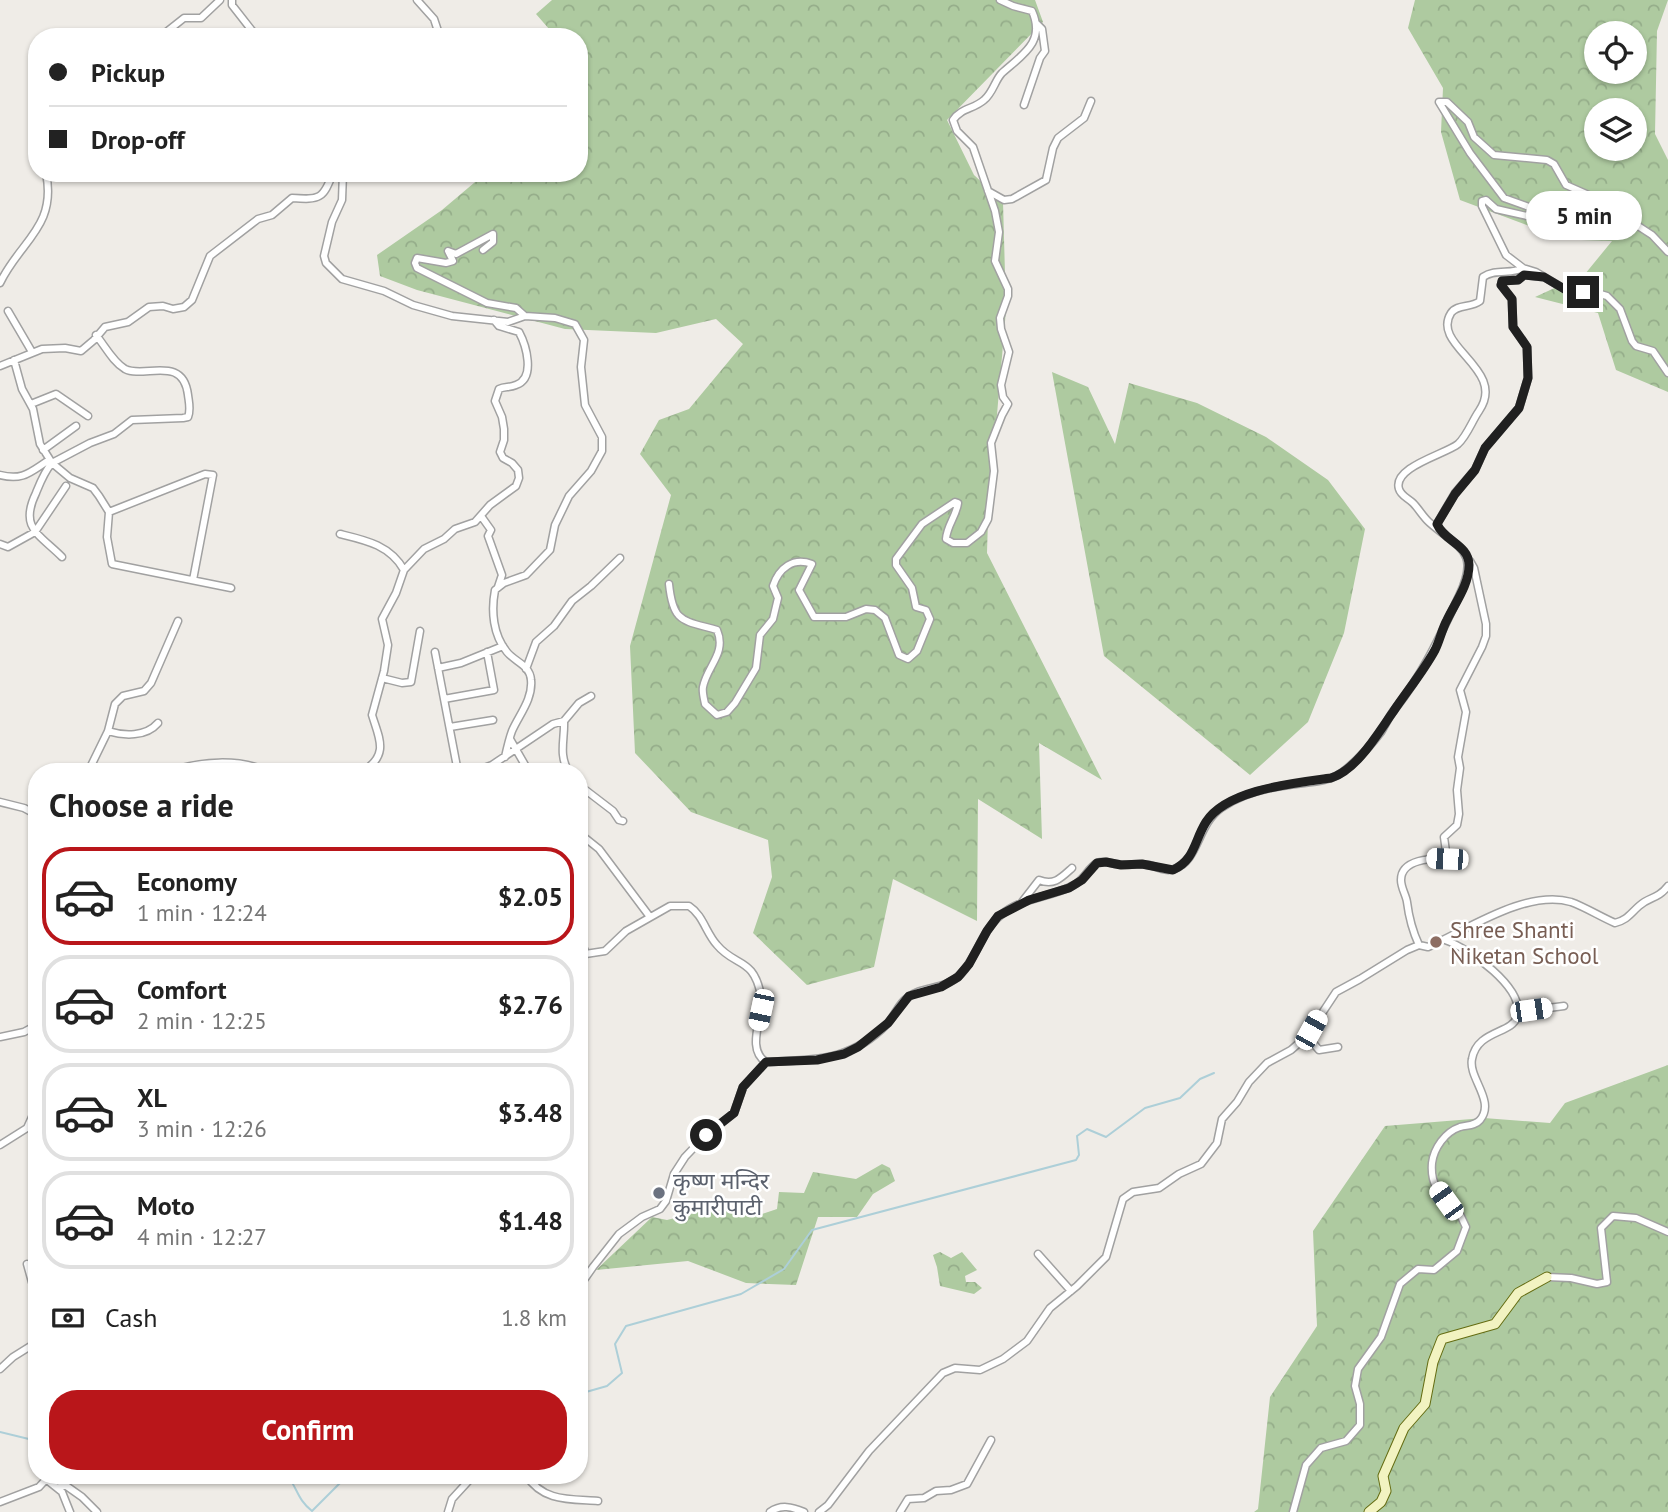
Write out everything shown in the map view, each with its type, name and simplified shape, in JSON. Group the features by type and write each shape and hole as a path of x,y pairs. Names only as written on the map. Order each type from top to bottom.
{"main road":[{"path":"1369,1512 1381,1502 1386,1491 1383,1476 1404,1428 1426,1404 1433,1362 1442,1339 1495,1324 1518,1293 1547,1277"}],"street":[{"path":"171,28 184,18 201,18 220,0"},
{"path":"232,0 232,5 250,28"},
{"path":"416,0 434,19 437,28"},
{"path":"669,584 672,606 685,621 718,629 721,639 718,657 703,688 705,704 717,715 727,712 735,703 756,668 760,635 773,619 778,598 773,586 778,572 803,561 812,564 799,590 814,617 846,617 866,609 875,610 885,618 899,655 908,659 917,651 930,619 926,610 916,607 912,588 896,565 896,559 922,524 955,502 958,503 956,514 947,527 946,539 953,543 967,542 981,532 988,519 994,471 991,443 1008,404 1003,397 1001,385 1009,352 1000,318 1008,289 995,261 999,232 973,147 957,131 953,120 963,110 974,107 985,99 996,86 1001,74 1031,47 1036,33 1032,11 1000,0"},
{"path":"1024,106 1040,58 1045,51 1042,30 1035,22"},
{"path":"988,191 1004,200 1012,199 1046,180 1058,138 1084,118 1091,101"},
{"path":"1668,251 1652,235 1635,224 1602,217 1597,212 1591,196 1566,185 1555,164 1547,160 1494,155 1474,137 1468,122 1447,102 1441,101 1439,105 1464,139 1470,153 1504,198 1529,207 1532,211 1527,216 1496,209 1486,200 1482,201 1506,255 1523,268 1566,290 1598,292 1616,302 1632,341 1636,346 1653,351 1668,373"},
{"path":"0,283 17,255 39,228 47,205 46,182"},
{"path":"0,366 32,352 51,348 81,351 105,327 128,322 149,307 184,307 192,300 210,256 258,219 272,215 292,198 312,199 321,196 328,189 330,182"},
{"path":"343,182 342,200 332,222 324,256 332,271 342,279 452,316 508,322 526,316 555,318 575,324 584,340 580,368 585,405 602,437 602,451 591,471 569,496 555,524 550,550 526,575 498,587"},
{"path":"483,250 493,242 493,234 456,254 448,251 453,261 446,263 417,258 415,263 417,268 487,303 516,308 526,316"},
{"path":"1419,945 1407,912 1401,879 1403,872 1411,864 1427,858 1447,859 1444,838 1457,825 1459,814 1458,757 1466,712 1460,690 1486,636 1486,624 1474,568 1467,556 1427,521 1400,492 1398,486 1406,472 1420,462 1457,445 1484,404 1486,395 1483,377 1451,338 1449,318 1452,311 1458,307 1474,306 1480,301 1483,277 1496,271 1516,271 1523,268"},
{"path":"1440,530 1437,524 1448,504 1475,470 1485,448 1519,408 1528,378 1527,347 1513,327 1512,299 1501,285 1502,281 1518,280 1524,275 1544,277"},
{"path":"8,311 32,352"},
{"path":"373,763 380,745 379,730 372,715 388,645 382,619 396,593 404,570 424,549 444,539 455,529 469,526 490,505 516,486 519,478 518,470 503,458 500,452 504,429 495,401 499,389 520,382 527,374 528,361 519,332 499,326 494,320"},
{"path":"0,475 22,477 114,434 132,420 188,417 190,412 186,385 174,373 154,369 130,371 123,368 96,335"},
{"path":"14,360 22,389 31,404 36,433 50,462 70,478 93,488 109,512 107,537 112,564 231,588"},
{"path":"31,404 56,394 88,416"},
{"path":"43,450 76,426"},
{"path":"50,462 28,508 29,519 35,531 62,557"},
{"path":"109,512 205,474 213,475 192,580"},
{"path":"0,544 8,547 35,531 66,486"},
{"path":"481,516 491,528 488,536 502,575 492,606 497,634 508,653 526,669 531,681 529,696 505,757"},
{"path":"340,534 368,540 385,549 399,561 404,570"},
{"path":"588,953 605,951 620,935 670,906 689,906 700,917 719,948 750,968 762,999 757,1034 760,1057 766,1062 803,1061 851,1051 888,1023 909,996 941,987 958,977 969,964 993,922 1004,912 1069,888 1102,862 1142,864 1173,870 1188,860 1207,821 1231,802 1268,789 1331,778 1344,772 1380,732 1436,649 1466,578 1469,562 1467,556"},
{"path":"526,669 536,642 554,626 572,601 592,586 620,558"},
{"path":"92,763 108,731 114,705 121,697 145,691 178,621"},
{"path":"382,678 402,683 411,682 420,631"},
{"path":"438,668 461,663 503,646"},
{"path":"435,652 456,763"},
{"path":"444,699 494,690 487,652"},
{"path":"565,763 561,748 564,721 579,703 591,696"},
{"path":"450,727 493,720"},
{"path":"497,763 553,724 564,721"},
{"path":"108,731 120,735 136,734 153,729 158,723"},
{"path":"510,739 524,763"},
{"path":"588,792 613,811 619,820 624,821"},
{"path":"0,802 28,810"},
{"path":"588,840 599,849 650,917"},
{"path":"1020,904 1039,880 1048,884 1056,882 1072,868"},
{"path":"821,1512 869,1451 903,1418 933,1382 955,1367 980,1370 1013,1352 1033,1334 1050,1308 1106,1257 1124,1199 1133,1192 1159,1188 1179,1174 1201,1164 1217,1143 1222,1119 1249,1082 1267,1063 1291,1051 1307,1036 1336,992 1401,953 1419,945 1428,947 1445,940 1497,912 1542,901 1571,902 1615,923 1626,920 1640,904 1660,896 1668,886"},
{"path":"1293,1512 1306,1465 1321,1448 1346,1441 1360,1425 1360,1404 1355,1386 1358,1369 1381,1337 1400,1284 1418,1269 1434,1270 1457,1251 1466,1227 1457,1209 1446,1201 1437,1189 1432,1175 1432,1161 1437,1147 1446,1136 1458,1128 1480,1120 1484,1111 1483,1094 1472,1070 1472,1056 1481,1041 1514,1022 1517,1012 1509,987 1503,978 1481,961 1445,940"},
{"path":"1517,1012 1564,1006"},
{"path":"0,1037 28,1030"},
{"path":"1307,1036 1319,1050 1338,1047"},
{"path":"588,1274 619,1234 642,1217 660,1209 666,1201 674,1174 685,1157 706,1135 734,1113 743,1087 766,1062"},
{"path":"0,1145 28,1126"},
{"path":"1547,1277 1607,1283 1601,1228 1613,1216 1636,1219 1668,1232"},
{"path":"1038,1254 1071,1291"},
{"path":"0,1369 28,1348"},
{"path":"900,1512 908,1499 924,1498 936,1491 951,1490 967,1484 991,1440"},
{"path":"0,1502 31,1491 40,1484"},
{"path":"55,1484 70,1512"},
{"path":"448,1512 452,1499 466,1484"},
{"path":"532,1484 549,1497 598,1501"},
{"path":"58,1487 65,1485 97,1512"},
{"path":"770,1512 779,1507 804,1512"}],"green space":[{"path":"552,0 1035,0 1043,22 947,120 974,175 1003,202 1006,310 987,553 1102,780 1039,743 1042,839 978,799 977,921 893,879 874,967 807,985 753,933 772,877 768,840 691,812 635,753 630,646 671,495 640,454 659,420 689,409 743,344 716,319 656,333 565,329 417,290 380,276 377,255 442,210 475,182 588,182 588,28 548,28 536,14"},
{"path":"1415,0 1668,0 1657,31 1655,134 1668,160 1668,392 1616,370 1598,313 1535,297 1585,274 1612,241 1581,240 1548,233 1460,200 1441,132 1443,88 1408,28"},
{"path":"1052,372 1088,387 1115,444 1129,383 1197,403 1266,437 1328,480 1365,529 1344,633 1308,722 1250,775 1104,656"},
{"path":"1668,1065 1668,1512 1254,1512 1258,1509 1270,1397 1317,1326 1313,1231 1385,1126 1484,1118 1550,1123 1565,1103"},
{"path":"882,1164 890,1168 895,1181 873,1194 857,1217 818,1217 796,1285 746,1283 688,1261 596,1270 652,1217 667,1220 710,1209 759,1215 777,1209 779,1192 804,1193 813,1172 856,1179"},
{"path":"940,1252 951,1258 962,1252 977,1270 965,1276 966,1282 975,1282 982,1288 974,1294 940,1286 933,1255"}],"waterway":[{"path":"588,1391 607,1386 622,1373 615,1344 626,1326 741,1294 784,1269 812,1230 1076,1160 1079,1155 1077,1136 1087,1129 1106,1137 1145,1108 1180,1098 1200,1079 1214,1073"},
{"path":"0,1432 28,1439"},
{"path":"292,1484 312,1511 339,1484"}],"place":[{"name":"Shree Shanti Niketan School","path":"1436,942"},
{"name":"कृष्ण मन्दिर कुमारीपाटी","path":"659,1193"}],"route":[{"path":"706,1135 734,1113 743,1087 766,1062 817,1060 851,1051 888,1023 909,996 953,981 969,964 993,922 1010,908 1069,888 1082,880 1097,863 1142,864 1173,870 1188,860 1207,821 1216,811 1231,802 1268,789 1331,778 1349,767 1374,740 1414,685 1436,649 1466,578 1469,562 1467,556 1460,547 1444,536 1437,524 1455,494 1475,470 1485,448 1519,408 1528,378 1527,347 1513,327 1512,299 1501,285 1502,281 1518,280 1524,275 1544,277 1566,290 1583,292"}]}
